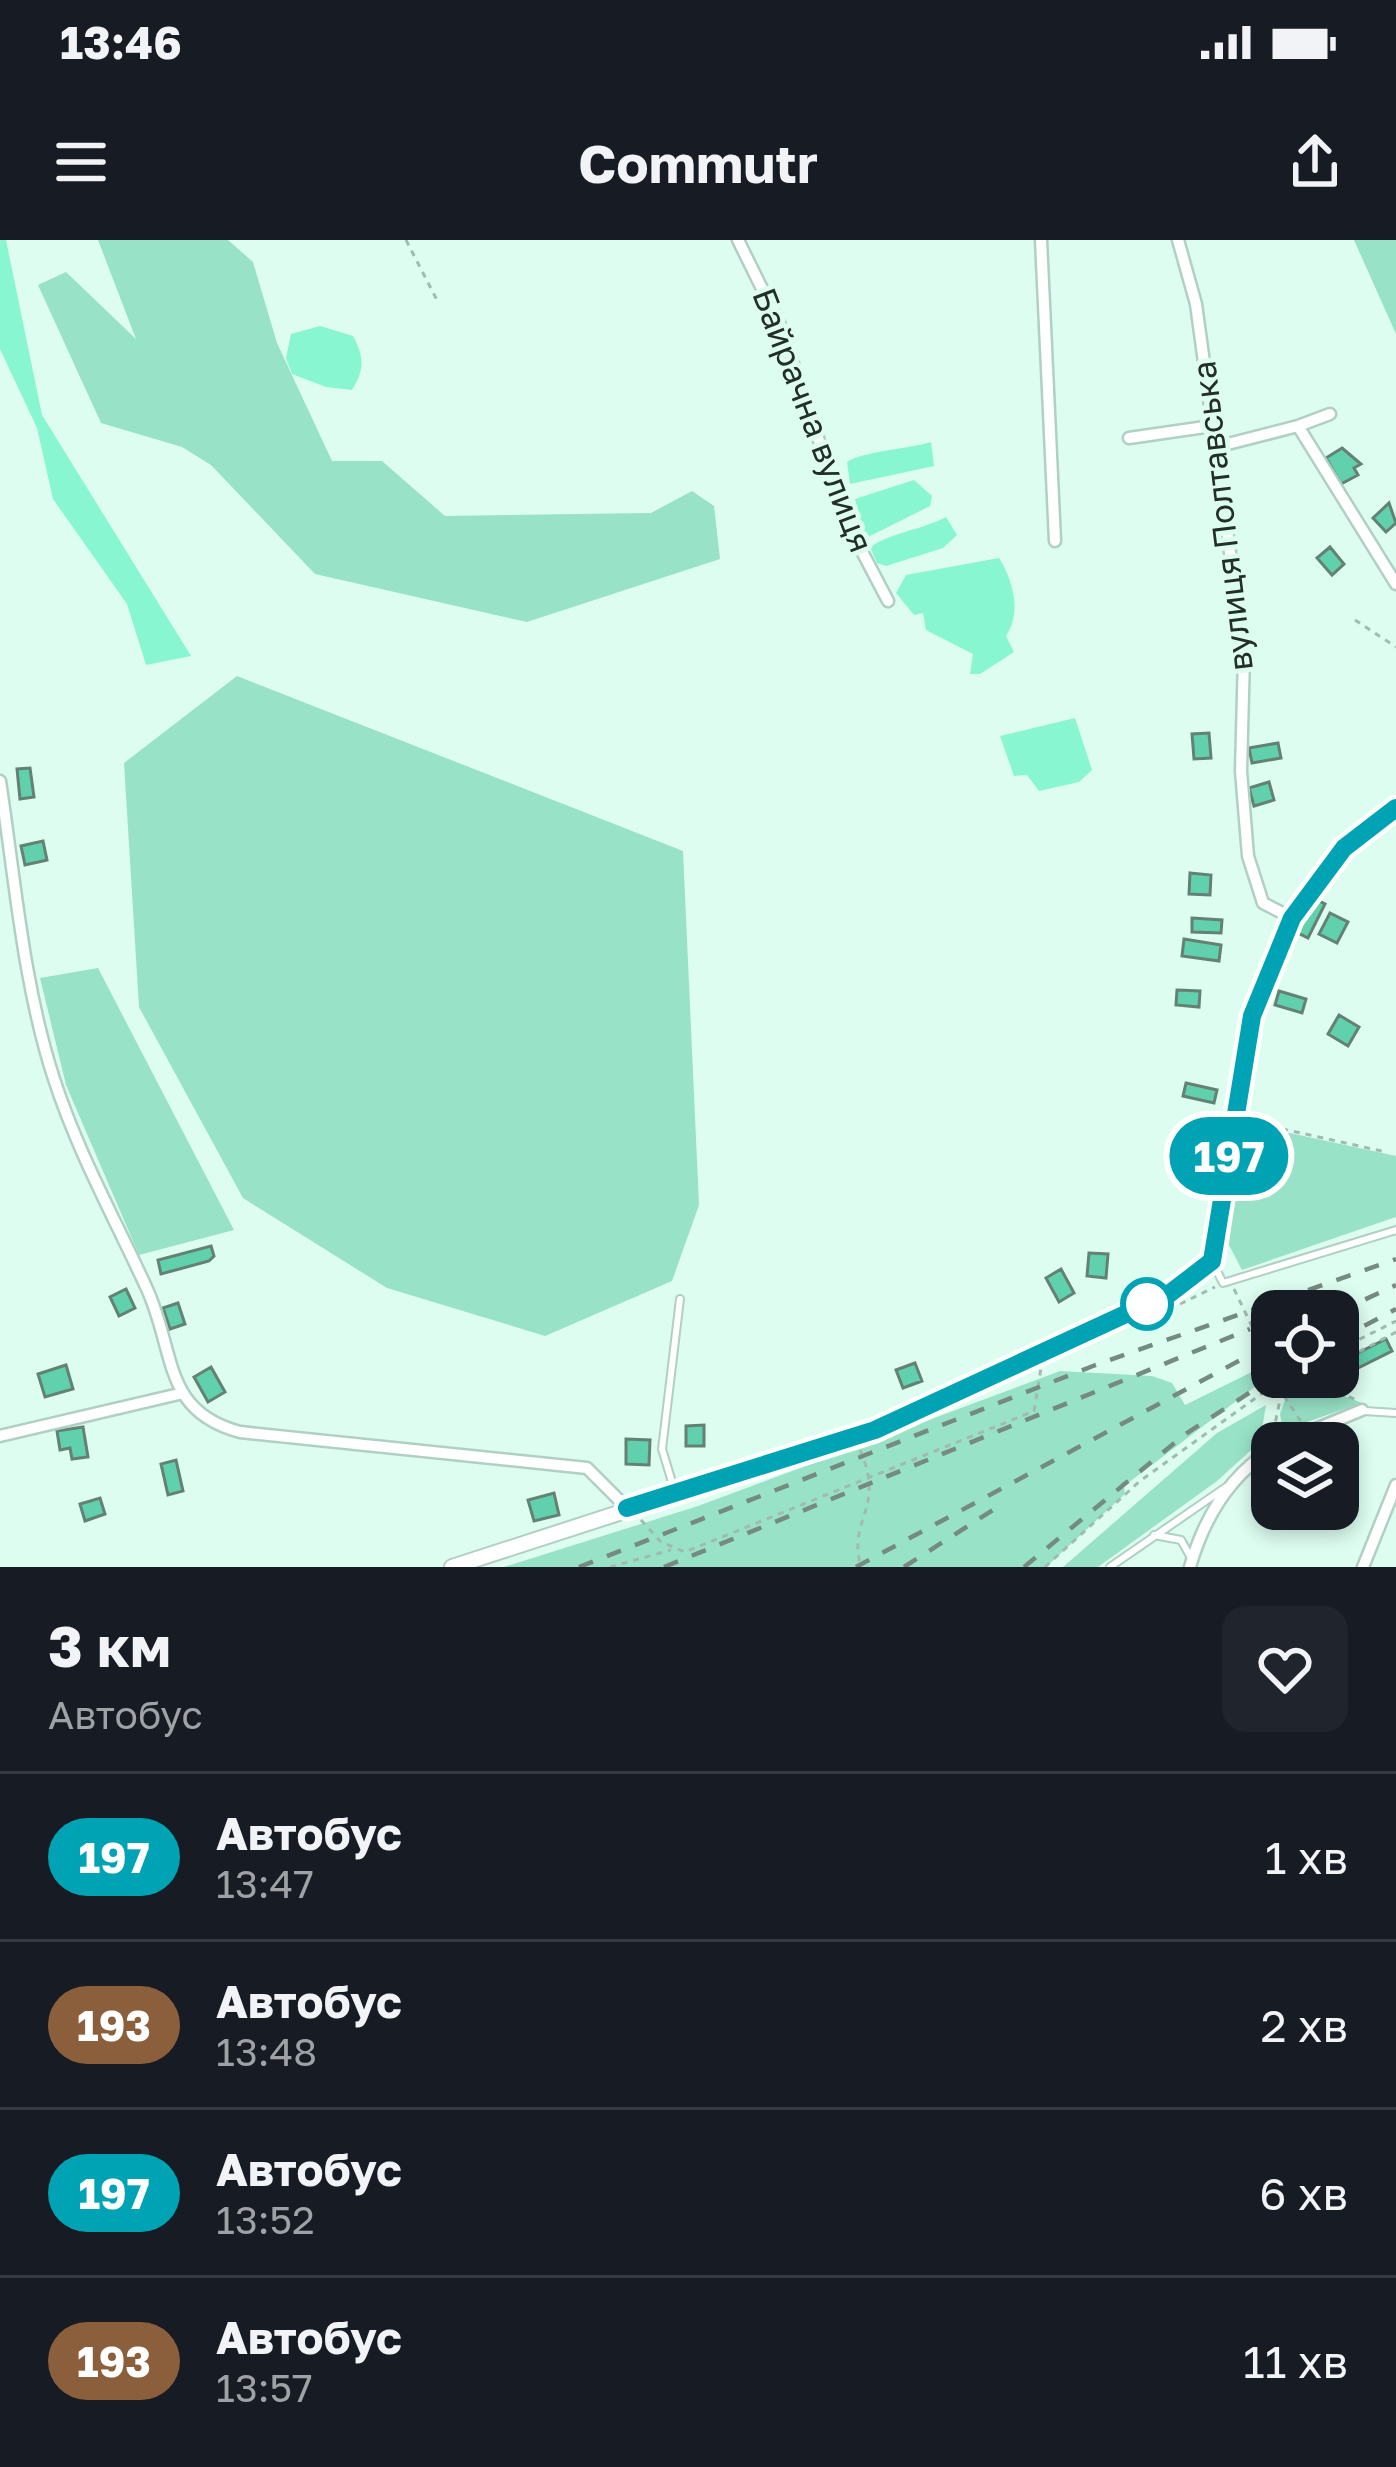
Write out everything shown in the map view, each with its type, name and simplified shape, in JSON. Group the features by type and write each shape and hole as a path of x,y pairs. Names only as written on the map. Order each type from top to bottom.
{"street":[{"name":"Байрачна вулиця","path":"738,240 780,325 846,521 888,601"},
{"path":"1041,240 1055,541"},
{"name":"вулиця Полтавська","path":"1178,240 1196,304 1244,655 1241,771 1248,856 1263,902 1292,918"},
{"path":"1216,447 1330,414"},
{"path":"1129,438 1212,426"},
{"path":"1298,426 1396,584"},
{"path":"0,781 53,1078 102,1204 147,1289 179,1394 198,1414 240,1432 586,1468 627,1508"},
{"path":"452,1567 875,1430 1169,1294 1212,1261 1252,1016 1292,918 1344,848 1396,808"},
{"path":"0,838 6,822"},
{"path":"0,1436 179,1394"},
{"path":"1333,1422 1362,1411"},
{"path":"1191,1563 1204,1525 1229,1485 1251,1464"},
{"path":"1363,1567 1396,1485"}],"lane":[{"path":"1212,1261 1222,1283 1396,1230"},
{"path":"675,1492 662,1449 680,1299"},
{"path":"1362,1411 1396,1413"},
{"path":"1110,1567 1229,1485"},
{"path":"1151,1535 1181,1540 1191,1563"}],"path":[{"path":"406,240 438,302"},
{"path":"1355,620 1396,647"},
{"path":"1234,1118 1386,1152"},
{"path":"1168,1310 1222,1283 1236,1290 1251,1322"},
{"path":"1359,1340 1396,1321"},
{"path":"1359,1352 1396,1332"},
{"path":"610,1567 674,1550 686,1552 736,1534 1034,1411 1042,1367"},
{"path":"1046,1567 1140,1481 1251,1398"},
{"path":"1353,1398 1379,1412"},
{"path":"860,1448 872,1496 856,1550 861,1567"},
{"path":"627,1508 674,1550"},
{"path":"1054,1567 1055,1558"}],"shaded area":[{"path":"0,240 6,240 42,415 191,656 146,665 127,604 53,499 37,428 0,349"},
{"path":"98,240 228,240 253,262 277,343 332,461 382,461 445,516 651,513 692,491 714,506 720,559 527,622 315,574 211,465 182,447 101,423 38,285 66,272 136,339"},
{"path":"1354,240 1396,240 1396,334"},
{"path":"320,326 353,336 362,363 352,390 326,387 292,374 286,358 291,334"},
{"path":"931,442 934,466 850,484 847,462"},
{"path":"914,480 932,496 930,506 870,536 863,532 855,499"},
{"path":"946,517 957,535 943,548 886,566 877,563 870,547"},
{"path":"999,558 1014,597 1014,617 1006,636 1014,652 980,674 970,674 973,654 926,630 923,613 914,615 896,593 906,575"},
{"path":"237,676 683,851 699,1205 672,1281 545,1336 387,1288 243,1198 139,1007 124,763"},
{"path":"1075,718 1092,770 1079,782 1039,791 1027,775 1014,776 1000,736"},
{"path":"98,968 234,1230 139,1255 66,1085 40,978"},
{"path":"1243,1123 1396,1156 1396,1217 1242,1270 1229,1245"},
{"path":"1060,1371 1152,1376 1172,1383 1185,1405 1251,1372 1251,1390 1124,1486 1125,1494 1046,1567 504,1567 698,1506"},
{"path":"1286,1398 1349,1398 1362,1403 1306,1422 1282,1422"},
{"path":"1266,1405 1263,1422 1251,1422 1251,1450 1217,1481 1098,1567 1063,1567 1217,1433"}],"building":[{"path":"1342,448 1361,464 1354,468 1358,475 1341,484 1326,458"},
{"path":"1389,503 1396,523 1386,532 1373,518"},
{"path":"1330,547 1344,564 1332,575 1317,558"},
{"path":"1209,733 1211,758 1194,759 1192,734"},
{"path":"1278,743 1281,758 1252,763 1249,748"},
{"path":"30,768 34,797 20,799 17,769"},
{"path":"1269,782 1274,800 1254,806 1249,788"},
{"path":"43,841 47,860 25,865 21,846"},
{"path":"1190,873 1211,875 1210,895 1189,894"},
{"path":"1311,897 1325,904 1308,938 1294,931"},
{"path":"1330,913 1348,922 1337,943 1319,934"},
{"path":"1192,918 1222,920 1221,933 1192,932"},
{"path":"1184,939 1221,945 1219,961 1182,956"},
{"path":"1177,990 1200,991 1199,1007 1176,1005"},
{"path":"1279,991 1306,999 1302,1013 1275,1005"},
{"path":"1339,1015 1359,1027 1348,1046 1328,1034"},
{"path":"1186,1083 1217,1090 1214,1103 1183,1096"},
{"path":"211,1246 214,1256 209,1261 161,1274 158,1260"},
{"path":"1089,1253 1108,1254 1106,1278 1087,1276"},
{"path":"1061,1269 1074,1293 1059,1302 1046,1278"},
{"path":"126,1289 135,1308 119,1316 110,1297"},
{"path":"178,1303 185,1324 170,1329 163,1308"},
{"path":"1386,1339 1392,1351 1359,1368 1359,1352"},
{"path":"915,1363 922,1381 903,1388 896,1370"},
{"path":"66,1365 73,1389 45,1397 38,1374"},
{"path":"211,1367 225,1392 208,1402 194,1377"},
{"path":"704,1425 704,1446 686,1446 686,1426"},
{"path":"83,1427 88,1457 72,1459 70,1448 60,1450 57,1431"},
{"path":"626,1439 650,1440 649,1465 626,1464"},
{"path":"176,1460 183,1491 168,1495 161,1464"},
{"path":"554,1493 559,1515 534,1521 528,1500"},
{"path":"100,1498 105,1514 85,1521 80,1504"}],"railway":[{"path":"579,1567 1093,1366 1396,1259"},
{"path":"1359,1302 1396,1285"},
{"path":"1359,1329 1396,1309"},
{"path":"664,1567 1250,1329"},
{"path":"856,1567 1251,1354"},
{"path":"1024,1567 1184,1435 1251,1392"},
{"path":"904,1567 996,1508"}],"bus line":[{"name":"197","path":"627,1508 875,1430 1169,1294 1202,1273 1212,1261 1219,1237 1252,1016 1269,968 1316,880 1344,848 1396,808"}]}
